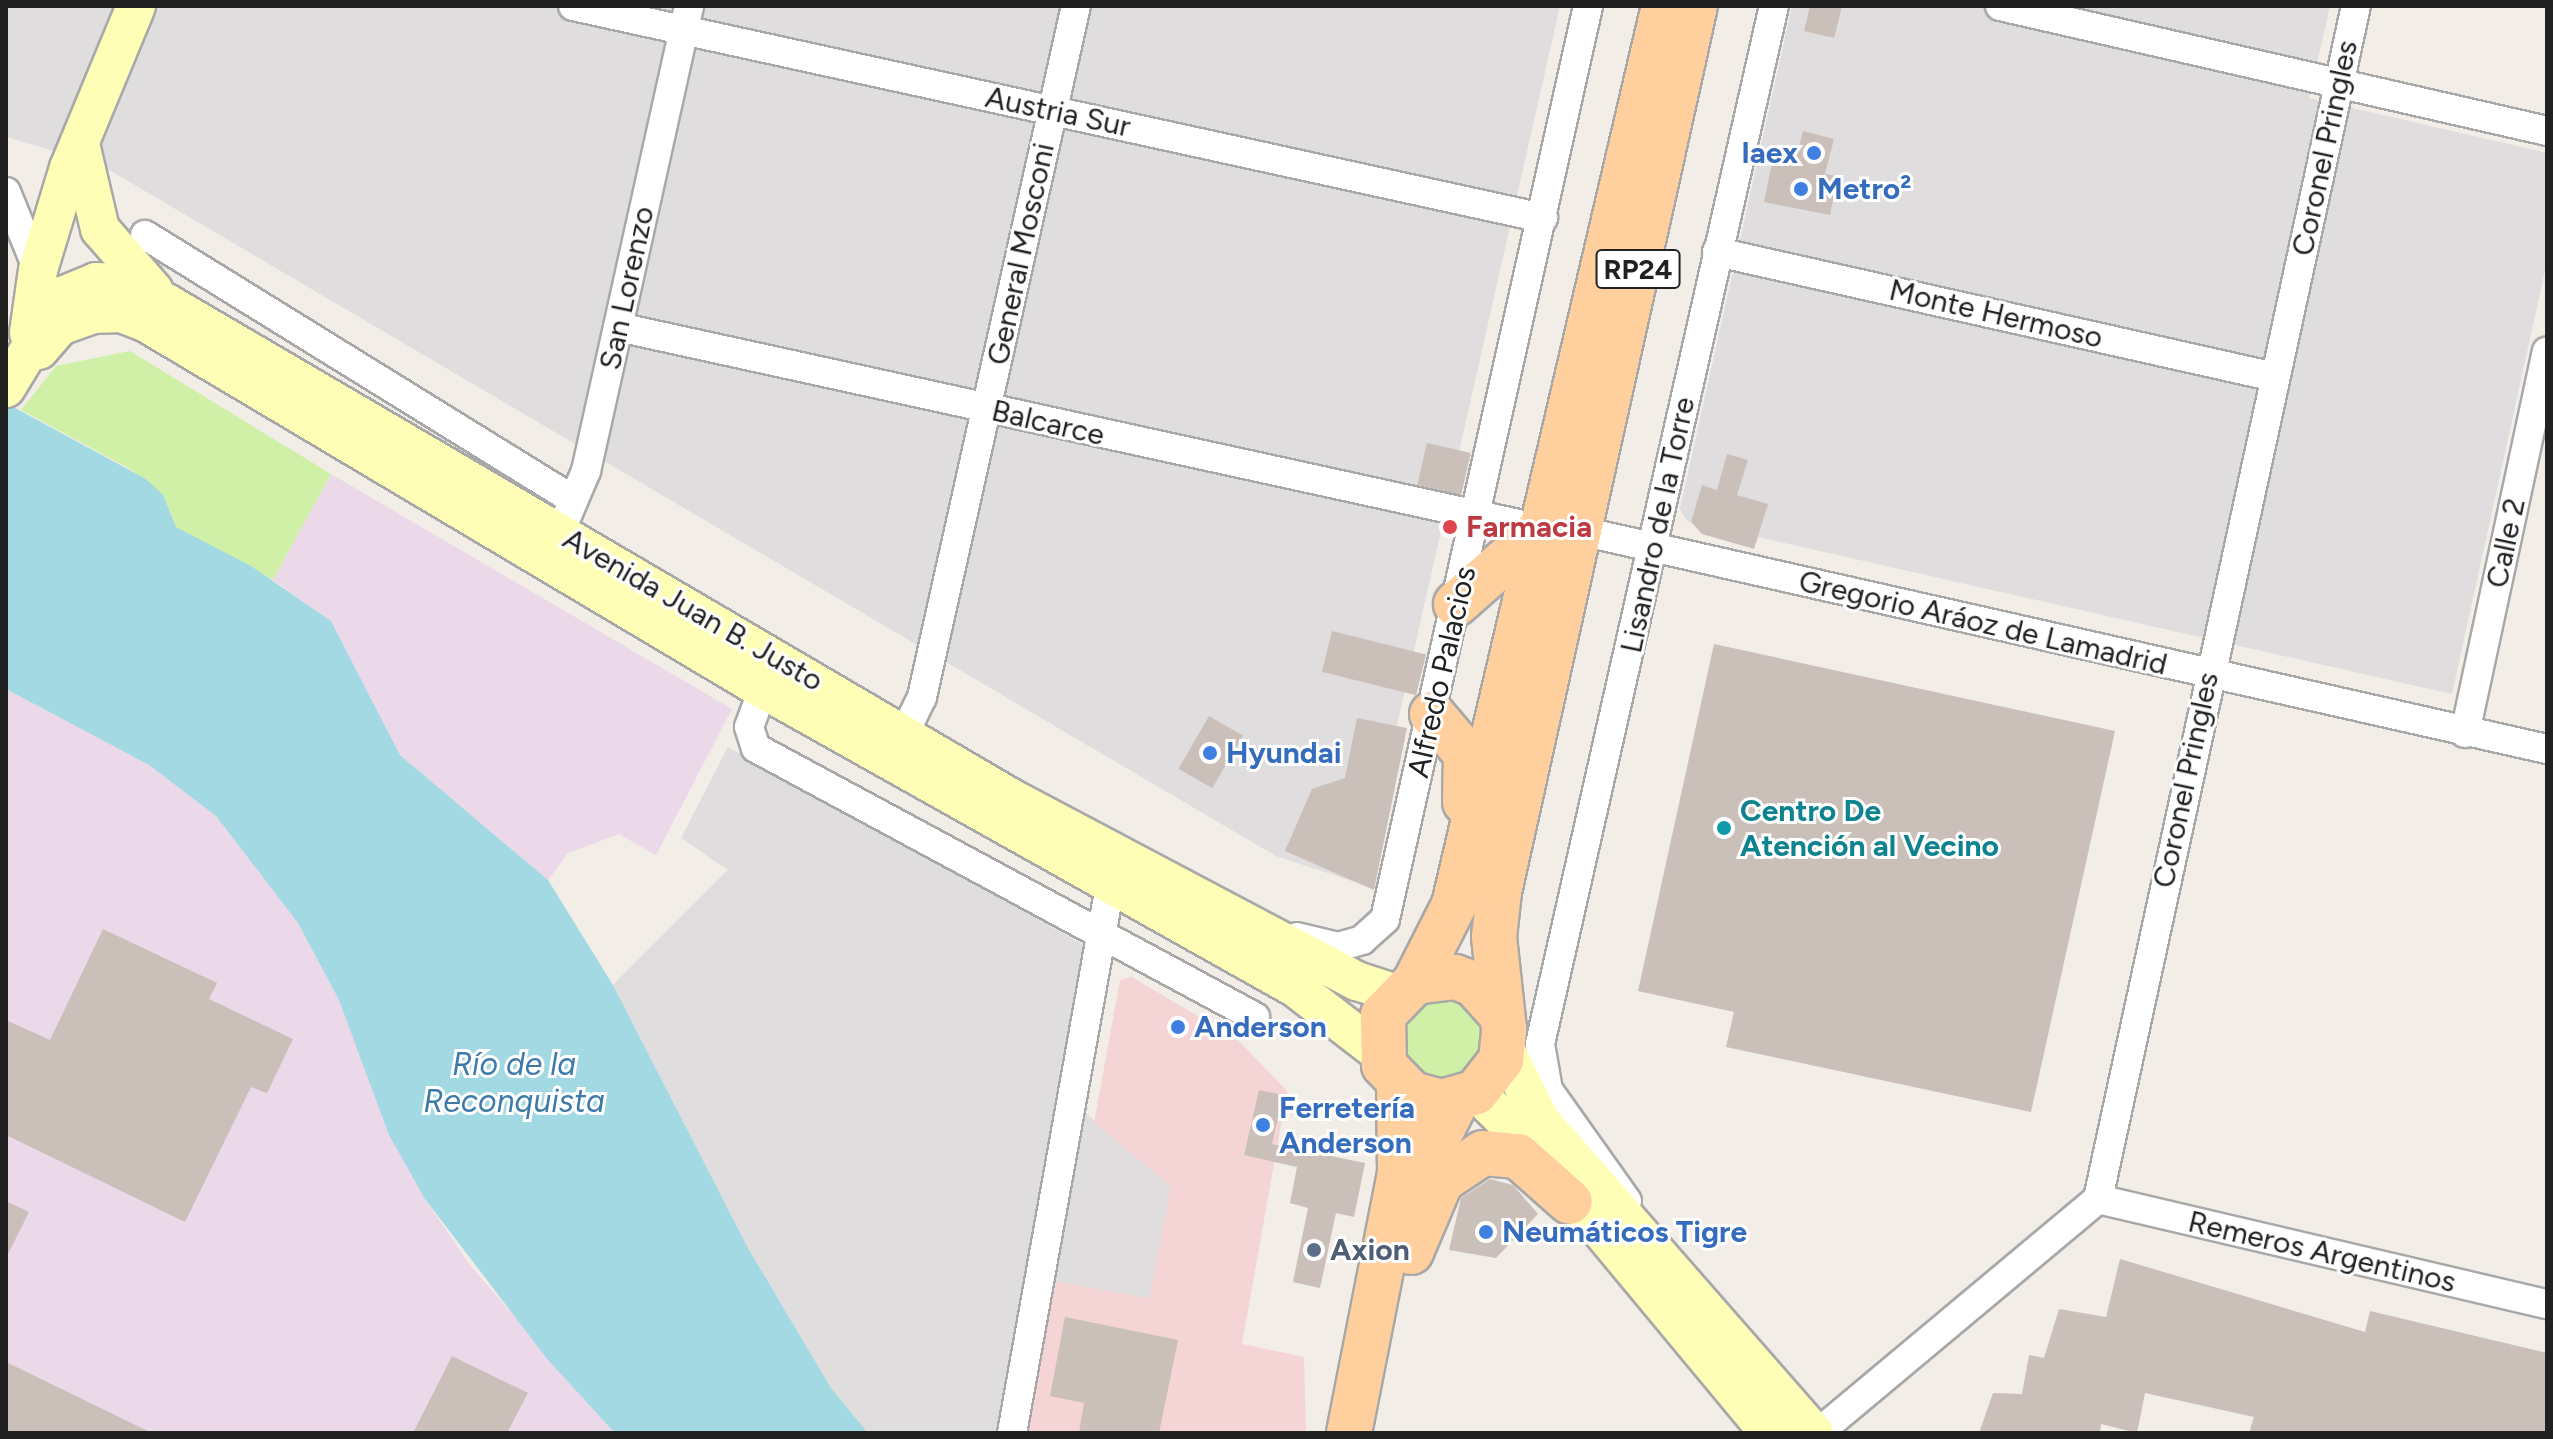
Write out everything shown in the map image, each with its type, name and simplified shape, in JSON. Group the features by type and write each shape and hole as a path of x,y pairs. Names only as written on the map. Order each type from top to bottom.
{"main road":[{"path":"6,412 19,367 38,270 80,137 136,6"},
{"name":"RP24","path":"1373,1433 1431,1151 1466,1096 1495,1073 1515,1034 1497,903 1561,530 1664,6"},
{"name":"RP24","path":"1349,1433 1400,1172 1383,1015 1444,935 1561,530 1695,6"},
{"path":"80,137 100,229 160,296"},
{"name":"Avenida Juan B. Justo","path":"19,367 48,311 82,286 113,280 160,296 904,734 1214,907 1406,988"},
{"path":"19,367 60,326 93,314 132,316 560,532 763,689 1003,827 1296,988 1426,1100 1466,1096 1531,1146 1570,1202 1769,1433"},
{"path":"1456,604 1561,530"},
{"path":"1432,714 1466,754 1463,795 1475,822"},
{"path":"1406,988 1455,977 1474,984 1515,1034 1535,1113 1659,1263 1816,1433"},
{"path":"1411,1252 1441,1181 1483,1153 1518,1156 1570,1202"}],"street":[{"name":"Austria Sur","path":"573,6 686,17 1052,110 1543,218"},
{"name":"General Mosconi","path":"904,734 922,697 1076,6"},
{"name":"Alfredo Palacios","path":"1214,907 1321,946 1338,947 1379,929 1478,519 1588,6"},
{"name":"Lisandro de la Torre","path":"1515,1034 1654,547 1774,6"},
{"path":"2000,6 2547,131"},
{"name":"Coronel Pringles","path":"2098,1199 2208,675 2356,6"},
{"name":"San Lorenzo","path":"560,532 618,327 686,17"},
{"path":"6,192 38,270"},
{"path":"145,235 560,532"},
{"name":"Monte Hermoso","path":"1717,252 2275,377"},
{"name":"Balcarce","path":"618,327 1478,519 1561,530"},
{"name":"Calle 2","path":"2465,733 2547,352"},
{"name":"Gregorio Aráoz de Lamadrid","path":"1561,530 1654,547 2208,675 2547,749"},
{"path":"763,689 749,727 756,748 1255,1017"},
{"path":"1012,1433 1110,886"},
{"path":"1816,1433 2098,1199"},
{"name":"Remeros Argentinos","path":"2098,1199 2547,1304"}],"shaded area":[{"path":"6,6 1560,6 1361,884 1276,856 99,164 6,137"},
{"path":"1792,6 2330,6 2309,98 2547,153 2547,261 2452,694 1687,521 1680,509"},
{"path":"331,474 732,709 656,855 619,834 568,853 548,880 400,755 331,621 273,580"},
{"path":"6,689 149,765 216,816 298,923 339,1000 425,1199 470,1265 615,1433 6,1433"},
{"path":"728,747 1084,945 1058,1089 1171,1186 1149,1298 1018,1433 868,1433 831,1388 748,1248 613,985 728,870 681,838"},
{"path":"1132,977 1238,1040 1287,1091 1242,1344 1304,1357 1306,1433 1018,1433 1049,1280 1149,1298 1171,1186 1094,1123 1120,980"}],"green space":[{"path":"130,351 331,474 273,580 176,527 163,495 130,469 21,410 56,366"},
{"path":"1434,986 1491,1017 1475,1079 1410,1080 1394,1017"}],"water":[{"name":"Río de la Reconquista","path":"6,403 146,479 163,495 176,527 251,566 331,621 400,755 548,880 613,985 748,1248 831,1388 868,1433 615,1433 548,1360 425,1199 389,1135 339,1000 298,923 216,816 149,765 6,689"}],"building":[{"path":"1810,6 1842,6 1834,38 1804,31"},
{"name":"Metro²","path":"1803,131 1834,139 1825,174 1838,176 1830,215 1764,202 1772,163 1794,166"},
{"path":"1427,443 1471,453 1461,495 1417,485"},
{"path":"1727,454 1748,460 1737,495 1768,504 1754,549 1702,534 1691,522 1702,485 1717,490"},
{"path":"1332,631 1426,654 1416,695 1322,672"},
{"path":"1714,644 2115,731 2031,1112 1726,1047 1734,1012 1638,991"},
{"name":"Hyundai","path":"1209,716 1243,736 1212,788 1178,769"},
{"path":"1357,718 1407,728 1374,890 1285,851 1312,789 1345,778"},
{"path":"103,929 217,983 209,999 293,1039 267,1093 251,1087 185,1222 6,1135 6,1020 50,1040"},
{"name":"Axion","path":"1259,1090 1283,1095 1272,1144 1365,1163 1354,1217 1336,1213 1320,1288 1293,1282 1308,1208 1290,1203 1297,1167 1244,1155"},
{"name":"Neumáticos Tigre","path":"1490,1179 1513,1185 1538,1214 1496,1258 1449,1250 1461,1198"},
{"path":"6,1201 29,1212 6,1258"},
{"path":"2120,1259 2365,1332 2370,1311 2547,1353 2547,1433 2249,1433 2254,1417 2145,1393 2137,1433 2101,1424 2100,1433 1979,1433 1993,1393 2022,1394 2029,1355 2044,1358 2059,1309 2106,1317"},
{"path":"1065,1317 1178,1340 1159,1433 1079,1433 1084,1403 1050,1396"},
{"path":"452,1356 528,1393 507,1433 413,1433"},
{"path":"6,1362 152,1433 6,1433"}],"place":[{"name":"Iaex","path":"1814,153"},
{"name":"Metro²","path":"1801,189"},
{"name":"Farmacia","path":"1450,527"},
{"name":"Hyundai","path":"1210,753"},
{"name":"Centro De Atención al Vecino","path":"1724,828"},
{"name":"Anderson","path":"1178,1027"},
{"name":"Ferretería Anderson","path":"1263,1125"},
{"name":"Neumáticos Tigre","path":"1486,1232"},
{"name":"Axion","path":"1314,1250"}]}
